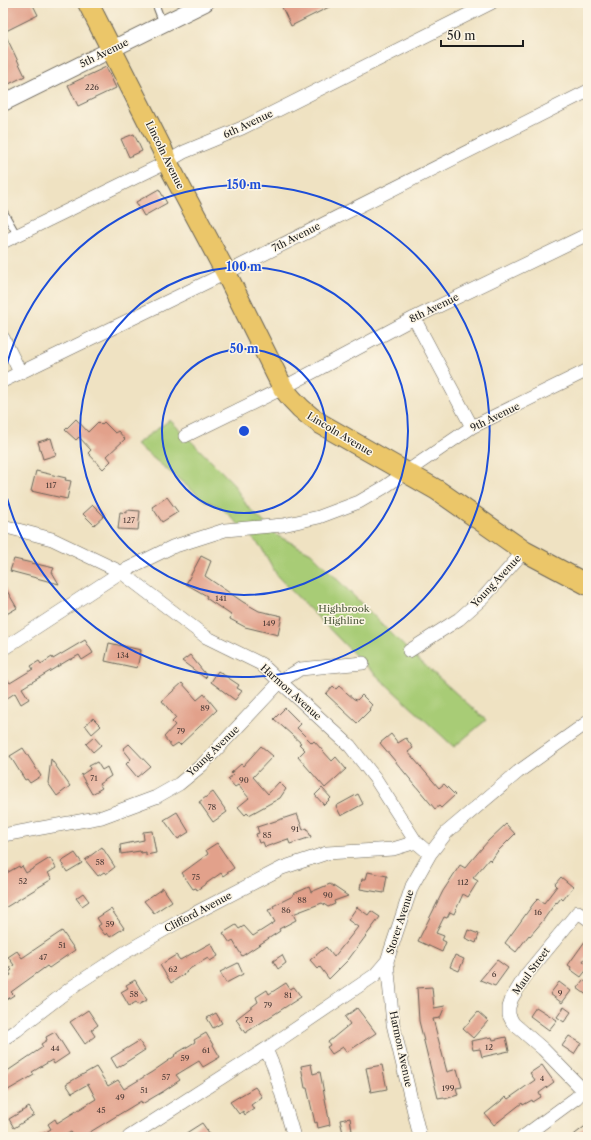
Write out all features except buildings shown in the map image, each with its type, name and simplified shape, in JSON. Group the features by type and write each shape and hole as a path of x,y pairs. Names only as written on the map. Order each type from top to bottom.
{"main road":[{"name":"Lincoln Avenue","path":"88,3 162,149 167,162 226,273 283,388 292,400 306,415 405,471 466,509 524,551 588,586"}],"street":[{"name":"5th Avenue","path":"3,103 205,3"},
{"name":"6th Avenue","path":"3,242 167,162 184,152 242,128 491,3"},
{"name":"7th Avenue","path":"3,381 226,273 588,91"},
{"name":"8th Avenue","path":"185,436 283,388 414,318 588,234"},
{"path":"414,318 472,427"},
{"path":"3,338 20,372"},
{"name":"9th Avenue","path":"3,649 121,572 172,547 225,530 283,524 319,517 359,502 383,488 405,471 472,427 588,370"},
{"name":"Harmon Avenue","path":"3,526 52,539 121,572 206,637 261,664 350,746 375,778 416,842 430,854"},
{"name":"Young Avenue","path":"409,651 459,619 484,597 524,551"},
{"name":"Young Avenue","path":"3,835 102,817 156,797 179,784 202,765 281,681 300,669 363,662"},
{"name":"Storer Avenue","path":"136,1135 375,976 387,961 412,886 430,854 447,832 473,808 518,772 588,722"},
{"name":"Clifford Avenue","path":"3,1039 74,985 124,952 282,868 327,853 393,849 416,842"},
{"name":"Maul Street","path":"583,916 526,975 512,998 509,1007 509,1015 513,1023 586,1088"},
{"name":"Harmon Avenue","path":"387,961 393,1024 420,1137"},
{"path":"266,1049 274,1068 294,1137"},
{"path":"523,1137 586,1088"}],"lane":[{"path":"155,3 163,24"},
{"path":"3,213 4,212 17,235"}],"green space":[{"name":"Highbrook Highline","path":"170,420 232,482 247,506 278,536 311,553 409,651 486,720 454,747 363,663 278,577 261,547 222,508 204,500 136,444"}]}
